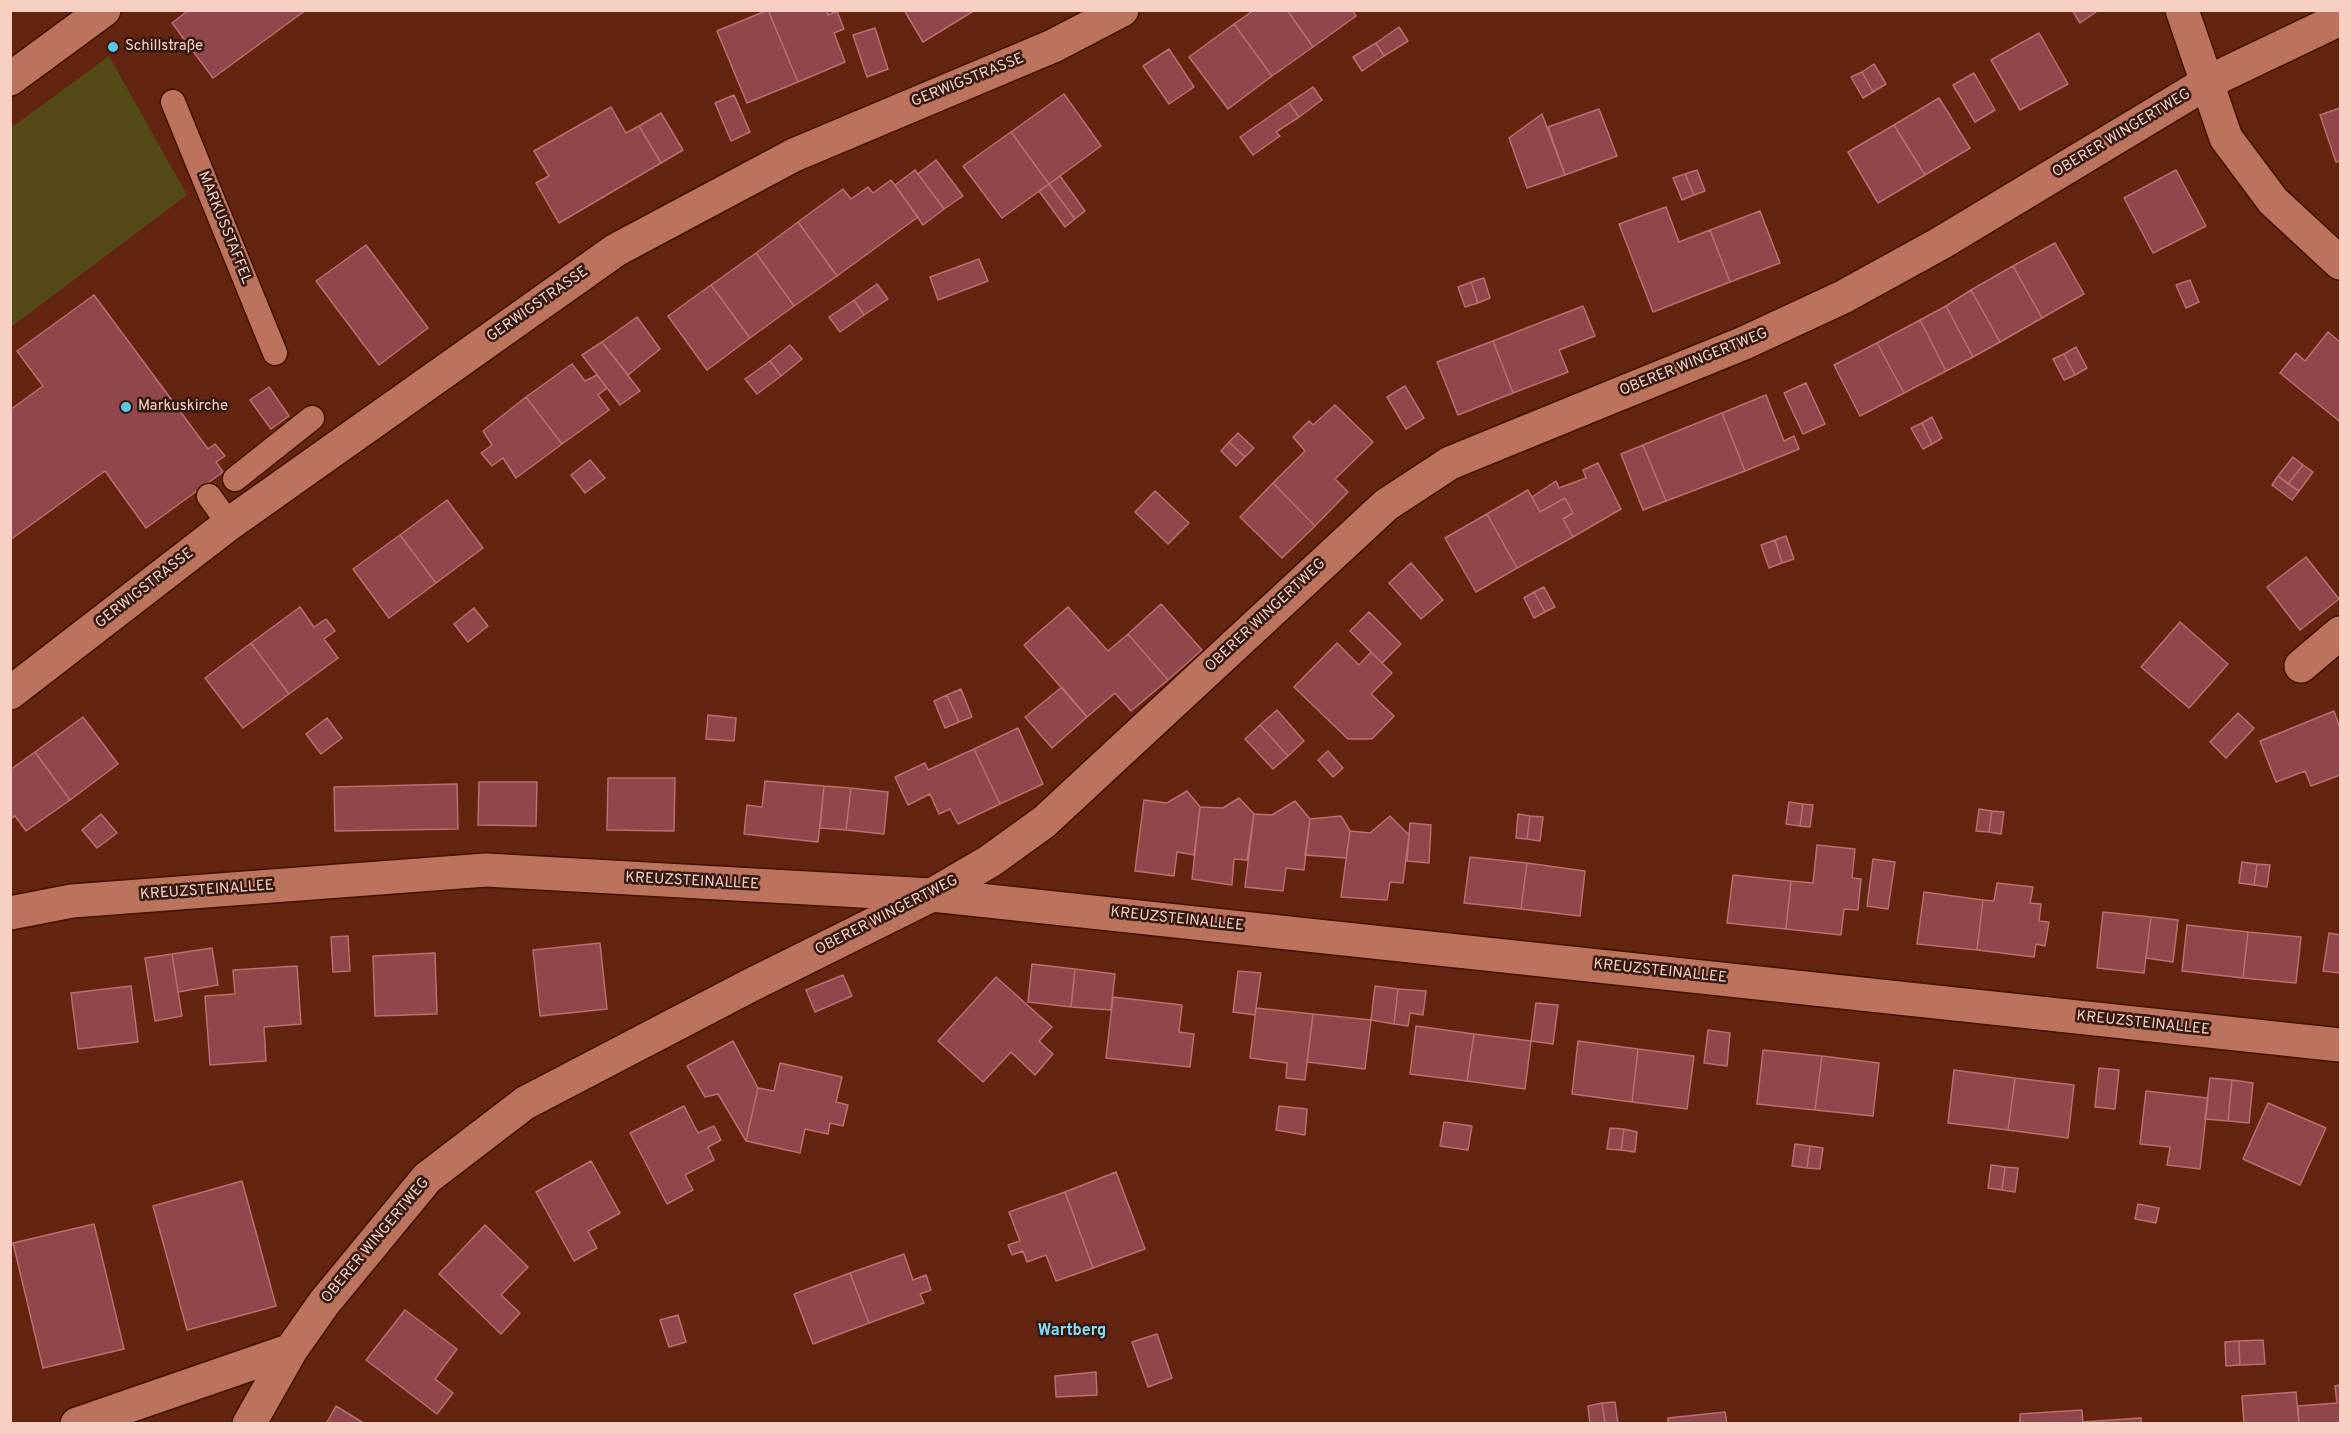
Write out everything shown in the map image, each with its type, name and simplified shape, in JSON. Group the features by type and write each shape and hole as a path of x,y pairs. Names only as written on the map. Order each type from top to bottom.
{"street":[{"path":"10,79 104,10"},
{"name":"GERWIGSTRASSE","path":"10,693 229,524 616,250 794,155 1053,46 1122,10"},
{"path":"2182,10 2226,138 2273,201 2340,263"},
{"name":"OBERER WINGERTWEG","path":"249,1424 291,1350 324,1303 427,1178 525,1103 749,986 932,895 990,861 1044,822 1386,505 1450,463 1744,344 1843,297 1951,238 2208,82 2340,19"},
{"path":"2301,666 2340,633"},
{"name":"KREUZSTEINALLEE","path":"10,913 72,901 486,870 932,895 2340,1045"},
{"path":"76,1424 291,1350"}],"lane":[{"name":"MARKUSSTAFFEL","path":"173,102 275,353"},
{"path":"235,479 312,418"},
{"path":"209,496 229,524"}],"shaded area":[{"path":"109,56 187,195 11,327 11,128"}],"building":[{"path":"189,10 306,10 213,78 172,23"},
{"path":"768,10 798,82 747,103 717,31"},
{"path":"768,10 827,10 828,15 837,11 844,29 834,33 845,62 798,82"},
{"path":"904,10 975,10 923,42"},
{"path":"1254,10 1287,10 1313,47 1272,76 1234,24"},
{"path":"1287,10 1352,10 1356,16 1313,47"},
{"path":"2072,10 2099,10 2080,23"},
{"path":"1234,24 1272,76 1228,109 1189,57"},
{"path":"1399,27 1408,41 1384,56 1376,43"},
{"path":"875,28 888,69 867,77 853,35"},
{"path":"2039,33 2068,84 2020,110 1991,60"},
{"path":"1376,43 1384,56 1362,71 1353,57"},
{"path":"1169,49 1194,87 1169,104 1143,66"},
{"path":"1874,64 1886,84 1873,92 1862,72"},
{"path":"1862,72 1873,92 1863,98 1851,77"},
{"path":"1974,73 1995,110 1975,122 1953,85"},
{"path":"1313,87 1322,100 1299,117 1289,103"},
{"path":"1064,94 1101,146 1049,184 1011,132"},
{"path":"734,95 750,132 731,141 715,103"},
{"path":"1939,98 1970,148 1925,175 1894,125"},
{"path":"1289,103 1299,117 1276,132 1280,136 1253,155 1240,137"},
{"path":"611,107 626,133 639,126 661,163 559,223 536,183 549,176 534,151"},
{"path":"2340,108 2340,161 2336,162 2320,115"},
{"path":"1599,109 1617,156 1565,175 1548,127"},
{"path":"661,113 683,150 661,163 639,126"},
{"path":"1542,114 1565,175 1527,188 1509,138"},
{"path":"1894,125 1925,175 1878,203 1848,152"},
{"path":"1011,132 1049,184 1002,218 963,166"},
{"path":"936,160 963,196 944,209 918,174"},
{"path":"915,170 944,209 923,225 895,185"},
{"path":"1697,170 1705,191 1694,195 1685,174"},
{"path":"2176,170 2206,226 2153,253 2124,198"},
{"path":"1685,174 1694,195 1682,200 1673,178"},
{"path":"1060,176 1085,211 1075,219 1049,184"},
{"path":"891,180 918,217 837,276 798,222 843,189 851,199 868,187 873,193"},
{"path":"1049,184 1075,219 1065,227 1039,191"},
{"path":"1666,207 1679,242 1710,230 1730,282 1653,312 1619,224"},
{"path":"1760,211 1780,263 1730,282 1710,230"},
{"path":"798,222 837,276 794,306 756,253"},
{"path":"2055,243 2084,294 2042,318 2013,266"},
{"path":"366,245 428,328 379,365 316,281"},
{"path":"756,253 794,306 750,338 711,285"},
{"path":"979,259 988,281 938,300 930,277"},
{"path":"2013,266 2042,318 2000,342 1971,290"},
{"path":"1484,278 1490,298 1478,303 1471,282"},
{"path":"2190,280 2199,302 2186,308 2176,285"},
{"path":"1471,282 1478,303 1465,307 1458,287"},
{"path":"877,284 888,299 864,315 854,300"},
{"path":"711,285 750,338 707,370 668,316"},
{"path":"1971,290 2000,342 1973,357 1946,306"},
{"path":"94,295 208,449 215,444 225,456 216,462 223,472 146,528 105,471 10,540 10,410 43,386 17,351"},
{"path":"854,300 864,315 840,332 829,317"},
{"path":"1583,306 1595,336 1559,350 1568,372 1513,393 1493,341"},
{"path":"1946,306 1973,357 1946,371 1920,320"},
{"path":"637,317 660,349 628,375 602,342"},
{"path":"1920,320 1946,371 1904,393 1877,343"},
{"path":"2328,332 2340,342 2339,421 2280,373 2296,353 2305,361"},
{"path":"1493,341 1513,393 1458,415 1437,362"},
{"path":"602,342 640,391 620,405 582,355"},
{"path":"1877,343 1904,393 1860,416 1834,365"},
{"path":"790,345 802,359 781,376 770,361"},
{"path":"2076,347 2087,368 2075,375 2064,354"},
{"path":"2064,354 2075,375 2064,380 2053,359"},
{"path":"770,361 781,376 757,394 745,379"},
{"path":"572,364 585,381 597,375 607,388 598,395 609,410 562,444 526,397"},
{"path":"1806,383 1825,424 1803,434 1784,393"},
{"path":"1405,386 1424,418 1406,429 1387,397"},
{"path":"269,387 289,416 271,429 250,400"},
{"path":"1766,395 1784,441 1794,436 1799,449 1745,471 1722,413"},
{"path":"526,397 562,444 516,478 503,458 492,466 481,453 492,445 483,431"},
{"path":"1335,405 1373,442 1335,479 1348,492 1315,526 1273,483 1305,451 1293,437 1309,421 1313,425"},
{"path":"1722,413 1745,471 1666,501 1643,445"},
{"path":"1932,417 1942,438 1932,444 1922,423"},
{"path":"1922,423 1932,444 1923,449 1911,428"},
{"path":"1238,433 1254,448 1245,457 1229,442"},
{"path":"1229,442 1245,457 1236,466 1221,451"},
{"path":"1643,445 1666,501 1643,510 1621,454"},
{"path":"2293,457 2303,465 2288,484 2278,476"},
{"path":"590,460 605,478 585,493 571,475"},
{"path":"1598,463 1621,509 1573,537 1563,519 1573,513 1565,498 1540,512 1532,497 1556,481 1559,488 1586,478 1583,470"},
{"path":"2303,465 2313,472 2299,491 2288,484"},
{"path":"2278,476 2299,491 2292,500 2272,485"},
{"path":"1273,483 1315,526 1282,558 1240,517"},
{"path":"1528,490 1540,512 1565,498 1573,513 1563,519 1573,537 1517,568 1487,514"},
{"path":"1155,491 1189,523 1168,544 1135,512"},
{"path":"447,500 483,548 436,583 400,535"},
{"path":"1487,514 1517,568 1476,592 1445,538"},
{"path":"400,535 436,583 389,618 353,569"},
{"path":"1786,536 1794,559 1782,563 1775,540"},
{"path":"1775,540 1782,563 1769,568 1761,545"},
{"path":"2306,557 2339,599 2300,630 2267,587"},
{"path":"1411,563 1443,600 1421,619 1389,583"},
{"path":"1544,587 1555,607 1545,612 1534,592"},
{"path":"1534,592 1545,612 1534,618 1524,598"},
{"path":"1161,604 1202,650 1168,680 1128,634"},
{"path":"300,607 314,627 326,619 335,631 324,639 338,658 289,694 251,643"},
{"path":"1068,607 1108,651 1128,634 1168,680 1131,711 1115,693 1087,717 1024,645"},
{"path":"474,608 488,626 468,642 454,624"},
{"path":"1369,612 1401,644 1382,663 1350,631"},
{"path":"2180,622 2228,664 2189,708 2141,667"},
{"path":"251,643 289,694 243,728 205,678"},
{"path":"1337,643 1359,665 1371,652 1392,673 1371,694 1394,716 1372,739 1348,739 1294,687"},
{"path":"1062,687 1087,717 1052,748 1025,717"},
{"path":"961,689 972,717 959,722 947,695"},
{"path":"947,695 959,722 945,728 934,701"},
{"path":"1277,710 1304,741 1288,756 1260,725"},
{"path":"2334,711 2340,728 2340,775 2311,786 2305,771 2276,782 2260,741"},
{"path":"2238,713 2254,728 2226,758 2210,742"},
{"path":"708,715 736,718 734,741 706,739"},
{"path":"83,717 118,764 70,800 35,752"},
{"path":"327,718 342,738 321,754 306,734"},
{"path":"1260,725 1288,756 1273,769 1245,739"},
{"path":"1018,728 1043,784 1000,804 974,749"},
{"path":"974,749 1000,804 958,824 950,809 939,814 930,794 908,805 895,777 925,763 928,770"},
{"path":"1328,751 1343,768 1333,777 1318,760"},
{"path":"35,752 70,800 26,831 15,816 10,819 10,770"},
{"path":"608,778 675,778 674,831 607,830"},
{"path":"765,781 824,786 818,842 744,834 747,805 762,807"},
{"path":"479,782 537,782 536,826 478,825"},
{"path":"457,784 458,829 335,831 334,787"},
{"path":"824,786 851,788 846,830 820,828"},
{"path":"851,788 888,792 884,834 846,830"},
{"path":"1187,791 1200,807 1194,855 1177,852 1174,876 1135,871 1144,800 1167,803"},
{"path":"1239,798 1254,814 1247,860 1234,859 1232,885 1192,879 1200,807 1223,808"},
{"path":"1295,801 1310,819 1304,870 1286,868 1283,891 1245,887 1254,814 1272,815"},
{"path":"1789,802 1803,804 1800,826 1786,824"},
{"path":"1803,804 1813,805 1810,827 1800,826"},
{"path":"1979,809 1992,811 1989,832 1976,831"},
{"path":"1992,811 2004,812 2001,834 1989,832"},
{"path":"101,814 117,833 97,848 82,830"},
{"path":"1518,814 1530,816 1527,839 1516,838"},
{"path":"1341,816 1350,831 1346,858 1305,855 1310,819"},
{"path":"1390,816 1409,835 1403,883 1390,882 1387,900 1341,897 1350,831 1370,833"},
{"path":"1530,816 1543,817 1540,841 1527,839"},
{"path":"1410,823 1431,825 1429,863 1407,861"},
{"path":"1817,845 1855,849 1852,878 1861,879 1858,910 1844,909 1841,935 1786,929 1791,881 1813,883"},
{"path":"1470,857 1527,863 1521,909 1464,903"},
{"path":"1873,859 1895,862 1888,909 1867,906"},
{"path":"2242,862 2257,864 2254,885 2239,883"},
{"path":"1527,863 1585,871 1580,916 1521,909"},
{"path":"2257,864 2270,865 2267,887 2254,885"},
{"path":"1733,875 1791,881 1786,929 1727,923"},
{"path":"1997,883 2033,887 2030,903 2041,904 2039,921 2049,922 2045,946 2036,944 2034,957 1977,950 1983,900 1994,901"},
{"path":"1924,892 1983,900 1977,950 1917,944"},
{"path":"2103,912 2151,917 2144,973 2097,968"},
{"path":"2151,917 2178,920 2173,962 2146,958"},
{"path":"2187,925 2248,932 2243,978 2182,971"},
{"path":"2248,932 2301,937 2296,983 2243,978"},
{"path":"2329,933 2340,935 2340,973 2323,971"},
{"path":"348,936 350,971 333,972 331,937"},
{"path":"600,943 607,1009 540,1016 533,950"},
{"path":"212,948 218,985 178,992 172,954"},
{"path":"435,953 437,1014 375,1016 373,956"},
{"path":"172,954 182,1016 155,1021 145,958"},
{"path":"1032,964 1075,969 1071,1007 1028,1002"},
{"path":"297,966 301,1024 264,1027 266,1061 210,1065 205,996 235,994 233,970"},
{"path":"1075,969 1115,974 1111,1010 1071,1007"},
{"path":"1238,971 1261,973 1255,1015 1233,1012"},
{"path":"843,975 852,996 815,1012 806,990"},
{"path":"996,977 1052,1027 1039,1041 1053,1054 1035,1075 1011,1052 983,1082 938,1041"},
{"path":"131,986 138,1042 78,1049 71,993"},
{"path":"1375,986 1398,989 1394,1024 1371,1020"},
{"path":"1398,989 1426,991 1423,1015 1410,1013 1408,1026 1394,1024"},
{"path":"1113,997 1182,1005 1179,1032 1194,1034 1190,1067 1106,1058"},
{"path":"1536,1003 1558,1005 1553,1044 1531,1041"},
{"path":"1256,1008 1313,1014 1305,1080 1286,1078 1287,1063 1250,1058"},
{"path":"1313,1014 1371,1020 1365,1069 1307,1062"},
{"path":"1416,1026 1474,1034 1467,1081 1410,1074"},
{"path":"1708,1030 1730,1033 1727,1066 1704,1063"},
{"path":"1474,1034 1531,1041 1525,1089 1467,1081"},
{"path":"733,1041 758,1088 746,1141 718,1094 705,1097 687,1066"},
{"path":"1578,1041 1638,1049 1632,1102 1572,1094"},
{"path":"1638,1049 1694,1056 1687,1109 1632,1102"},
{"path":"1763,1050 1822,1056 1815,1110 1757,1104"},
{"path":"1822,1056 1879,1063 1873,1116 1815,1110"},
{"path":"780,1063 842,1077 836,1102 848,1105 843,1126 830,1123 828,1134 805,1129 800,1153 746,1141 758,1088 774,1091"},
{"path":"2099,1068 2119,1070 2115,1109 2095,1107"},
{"path":"1954,1070 2015,1078 2008,1130 1948,1123"},
{"path":"2015,1078 2074,1085 2068,1138 2008,1130"},
{"path":"2210,1078 2232,1080 2228,1121 2205,1119"},
{"path":"2232,1080 2253,1083 2249,1123 2228,1121"},
{"path":"2146,1091 2208,1098 2200,1169 2167,1165 2170,1147 2140,1144"},
{"path":"2268,1103 2326,1128 2300,1185 2243,1159"},
{"path":"684,1106 698,1133 714,1126 721,1140 708,1147 714,1160 685,1175 693,1190 667,1204 630,1133"},
{"path":"1279,1106 1307,1109 1305,1135 1276,1130"},
{"path":"1444,1122 1472,1126 1468,1150 1440,1146"},
{"path":"1610,1128 1624,1129 1621,1150 1607,1149"},
{"path":"1624,1129 1637,1132 1635,1152 1621,1150"},
{"path":"1795,1144 1810,1146 1807,1168 1792,1166"},
{"path":"1810,1146 1823,1148 1820,1169 1807,1168"},
{"path":"591,1161 620,1213 588,1231 597,1248 574,1261 536,1192"},
{"path":"1991,1165 2005,1167 2002,1190 1988,1188"},
{"path":"2005,1167 2018,1168 2015,1192 2002,1190"},
{"path":"1116,1172 1145,1249 1093,1268 1065,1192"},
{"path":"242,1181 276,1306 187,1330 153,1206"},
{"path":"1065,1192 1093,1268 1056,1281 1046,1255 1027,1262 1023,1251 1012,1255 1008,1245 1020,1241 1009,1212"},
{"path":"2138,1204 2159,1208 2156,1223 2135,1219"},
{"path":"94,1224 124,1349 43,1368 13,1243"},
{"path":"485,1225 528,1267 501,1295 520,1313 501,1334 439,1274"},
{"path":"904,1254 913,1280 926,1275 931,1290 920,1294 924,1303 869,1323 850,1273"},
{"path":"850,1273 869,1323 813,1344 794,1294"},
{"path":"405,1310 457,1349 435,1379 453,1393 437,1414 366,1360"},
{"path":"678,1315 686,1342 669,1347 660,1320"},
{"path":"1157,1334 1172,1378 1148,1387 1132,1342"},
{"path":"2263,1340 2265,1364 2240,1365 2239,1341"},
{"path":"2239,1341 2240,1365 2226,1366 2225,1342"},
{"path":"1096,1372 1097,1395 1056,1397 1055,1376"},
{"path":"2340,1385 2340,1424 2299,1424 2298,1406 2337,1403 2335,1386"},
{"path":"2296,1392 2299,1424 2244,1424 2242,1396"},
{"path":"1615,1402 1618,1424 1605,1424 1602,1403"},
{"path":"1602,1403 1605,1424 1590,1424 1588,1406"},
{"path":"336,1406 365,1424 326,1424"},
{"path":"2082,1410 2083,1424 2020,1424 2020,1414"},
{"path":"1725,1412 1727,1424 1668,1424 1668,1418"},
{"path":"2141,1418 2141,1424 2083,1424 2083,1422"}],"place":[{"name":"Schillstraße","path":"113,47"},
{"name":"Markuskirche","path":"126,407"}],"district":[{"name":"Wartberg","path":"1072,1332"}]}
